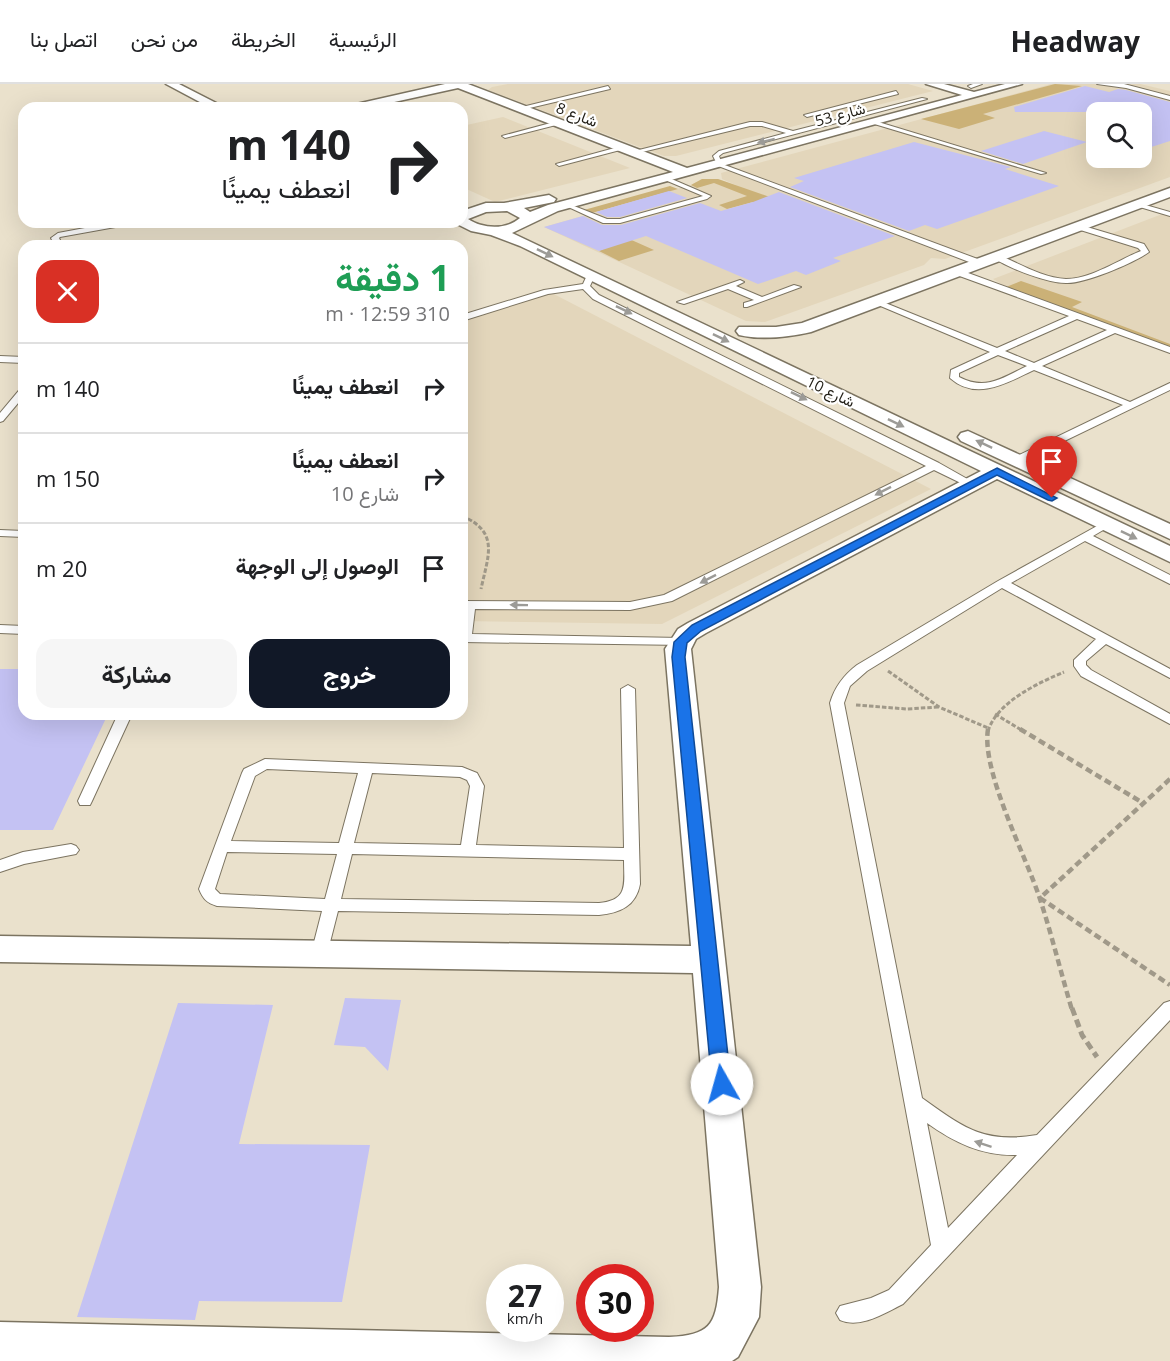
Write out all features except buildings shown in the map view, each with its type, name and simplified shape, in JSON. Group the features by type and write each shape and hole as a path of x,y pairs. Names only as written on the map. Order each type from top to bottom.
{"street":[{"path":"171,84 208,102"},
{"path":"379,102 459,84"},
{"name":"شارع 8","path":"459,84 685,172"},
{"path":"931,84 975,89"},
{"name":"شارع 53","path":"492,230 512,228 567,205 685,172 944,104 975,89 1017,84"},
{"name":"شارع 53","path":"468,213 472,210 527,204 633,181 669,177"},
{"path":"745,331 776,332 805,328 1170,192"},
{"path":"468,199 499,207"},
{"name":"شارع 10","path":"499,207 522,211 527,220 546,238 920,414"},
{"name":"شارع 10","path":"468,225 492,230 525,243 589,280 1170,555"},
{"path":"793,348 793,341 805,328"},
{"name":"شارع 10","path":"953,429 996,472 1170,532"},
{"path":"0,1343 649,1359 698,1357 723,1352 738,1317 740,1287 679,657 681,642 697,628 996,472"},
{"path":"0,949 707,960"}],"lane":[{"path":"1100,84 1125,87 1170,98"},
{"path":"1118,84 1125,87"},
{"path":"520,108 608,88"},
{"path":"876,88 944,104"},
{"path":"807,115 902,94"},
{"path":"924,99 721,152 716,156 718,164 980,263"},
{"path":"828,109 854,117"},
{"path":"873,122 1043,173"},
{"path":"505,136 558,123"},
{"path":"559,164 750,123 762,124 793,134"},
{"path":"809,129 838,131"},
{"path":"567,205 606,221 621,221 708,196 669,177"},
{"path":"1136,204 1170,214"},
{"path":"996,257 1052,278 1067,281 1079,279 1145,252 1141,246 1077,226"},
{"path":"56,240 55,238 64,232 91,228"},
{"path":"957,272 1170,350"},
{"path":"468,316 589,280 587,290 597,297 935,465 996,472 1170,386"},
{"path":"681,302 740,282"},
{"path":"729,286 762,300"},
{"path":"747,305 797,287"},
{"path":"875,302 1130,405"},
{"path":"1076,316 961,368 954,372 955,378 976,387 989,387 1114,330"},
{"path":"0,359 18,360"},
{"path":"0,419 18,397"},
{"path":"470,605 630,606 668,598 935,465"},
{"path":"942,1249 837,703 840,689 849,677 874,661 1002,583 1106,524"},
{"path":"0,533 18,534"},
{"path":"1084,536 1170,580"},
{"path":"1002,583 1170,674"},
{"path":"0,629 18,630"},
{"path":"468,638 681,642"},
{"path":"1104,639 1080,660 1080,666 1086,673 1170,720"},
{"path":"468,851 477,786 472,777 462,772 274,764 256,767 249,772 207,890 210,896 217,900 331,905 613,908 624,903 631,894 628,689"},
{"path":"86,801 122,720"},
{"path":"319,954 366,767"},
{"path":"221,846 631,854"},
{"path":"0,866 31,856 71,850"},
{"path":"847,1313 873,1308 896,1297 1170,1008"},
{"path":"914,1102 965,1138 991,1147 1017,1149 1040,1143"}],"path":[{"path":"468,518 477,521 485,529 490,539 470,605"},
{"path":"874,661 939,707 988,728"},
{"path":"1080,666 1050,677 995,714 988,728 991,769 1040,898 1075,1020 1091,1049 1109,1071"},
{"path":"837,703 885,708 939,707"},
{"path":"995,714 1143,803"},
{"path":"1040,898 1170,779"},
{"path":"1040,898 1170,985"}],"shaded area":[{"path":"508,84 908,84 933,91 676,156 664,156 488,90"},
{"path":"1051,84 1140,84 1170,91 1170,177 945,259 931,258 924,265 765,322 746,321 544,227 691,185 702,179 718,179 740,187 722,179 721,173"},
{"path":"1055,84 1082,86 983,114 995,118 959,129 921,119"},
{"path":"503,117 630,168 495,202 468,190 468,125"},
{"path":"702,179 718,179 787,203 753,202 727,209 719,205 747,196 714,183 697,188 691,185"},
{"path":"670,186 678,189 592,213 584,210"},
{"path":"1170,211 1170,347 1005,286 993,279"},
{"path":"627,238 654,250 619,261 599,251"},
{"path":"1021,281 1082,302 1072,307 1170,344 1170,353 1001,289"},
{"path":"546,290 931,489 662,624 468,621 468,315"}],"route":[{"path":"722,1084 707,960 678,649 681,642 687,634 697,628 997,471 1052,498"}]}
